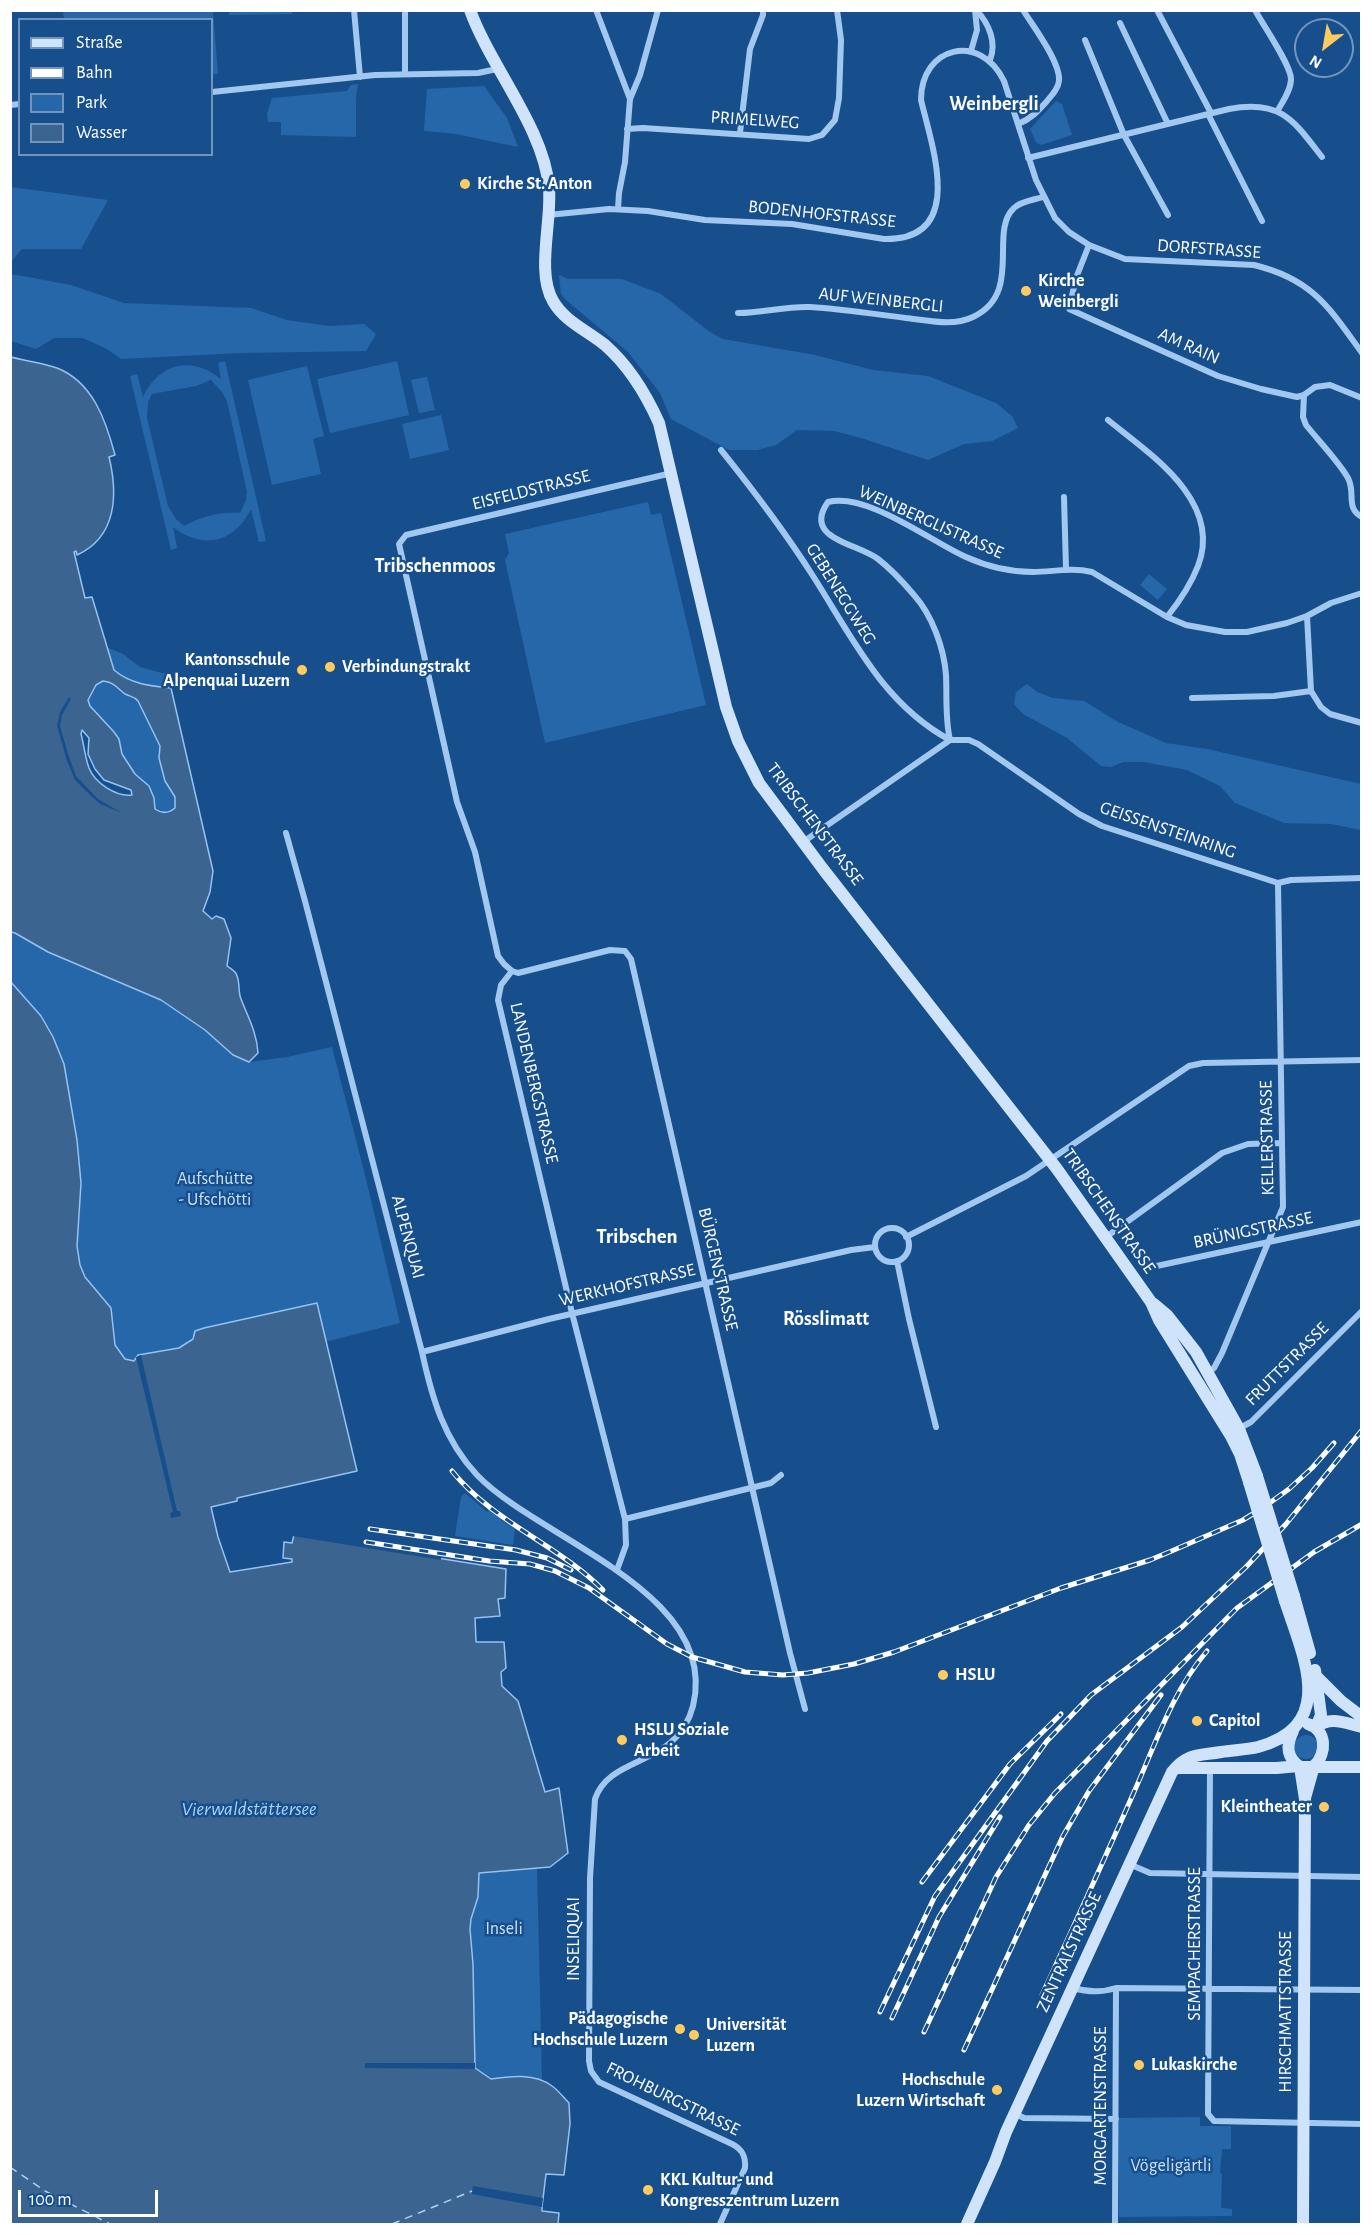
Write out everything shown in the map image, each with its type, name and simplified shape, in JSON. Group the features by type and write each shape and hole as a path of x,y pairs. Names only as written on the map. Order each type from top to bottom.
{"street":[{"path":"354,10 360,77"},
{"path":"405,10 405,74"},
{"path":"470,10 497,69 527,121 540,150 547,172 548,215"},
{"path":"596,10 630,99"},
{"path":"618,209 630,99 639,78 658,10"},
{"path":"740,133 750,49 763,10"},
{"name":"PRIMELWEG","path":"627,129 740,133 809,139 822,135 831,127 837,114 840,98 841,40 837,10"},
{"path":"975,10 977,30 971,51 990,60 998,68 1043,197"},
{"path":"975,10 983,17 990,30 993,53 990,60"},
{"path":"1018,124 1037,113 1055,92 1059,80 1054,62 1023,10"},
{"path":"1156,10 1262,221"},
{"path":"1255,10 1291,78 1289,90 1278,110"},
{"path":"1120,23 1168,124"},
{"path":"1084,40 1124,135 1168,215"},
{"name":"BODENHOFSTRASSE","path":"548,215 618,209 705,220 792,224 884,239 911,236 921,229 932,216 937,204 939,188 938,171 921,100 924,77 939,58 955,52 971,51"},
{"path":"213,92 360,77 478,73 497,69"},
{"path":"1028,158 1243,106 1278,110 1298,127 1322,157"},
{"name":"DORFSTRASSE","path":"1043,197 1062,226 1089,245 1125,259 1254,265 1290,277 1316,294 1362,353"},
{"name":"AUF WEINBERGLI","path":"738,313 810,307 948,322 972,318 985,309 998,292 1002,279 1005,225 1010,213 1017,205 1043,197"},
{"name":"TRIBSCHENSTRASSE","path":"548,215 546,270 552,301 560,311 606,346 625,365 644,391 659,423 726,707 753,773 803,842 1050,1159 1151,1302 1160,1320 1235,1432"},
{"name":"AM RAIN","path":"1089,245 1076,278 1069,309 1225,378 1291,398 1304,395 1322,384 1339,388 1362,398"},
{"path":"1304,395 1303,417 1306,425 1348,479 1352,507 1355,513 1362,517"},
{"path":"1108,420 1170,471 1187,491 1198,513 1202,531 1199,565 1167,617"},
{"name":"GEBENEGGWEG","path":"721,450 780,526 882,684 930,727 950,740"},
{"name":"EISFELDSTRASSE","path":"512,970 498,956 475,852 457,802 399,548 400,541 406,535 672,473"},
{"path":"1064,497 1066,569"},
{"name":"WEINBERGLISTRASSE","path":"950,740 943,651 922,606 915,596 876,558 832,537 823,530 820,520 822,510 828,502 848,500 898,520 964,556 1000,570 1035,572 1078,569 1099,576 1167,617 1205,629 1247,632 1267,629 1307,616 1331,603 1362,593"},
{"path":"1307,616 1311,692 1321,707 1330,714 1362,723"},
{"path":"1192,698 1271,696 1311,692"},
{"path":"803,842 950,740"},
{"name":"GEISSENSTEINRING","path":"950,740 969,740 978,744 1079,814 1102,826 1278,883 1291,880 1362,878"},
{"name":"ALPENQUAI","path":"286,833 422,1352 430,1391 439,1418 453,1444 475,1473 514,1505 617,1570 652,1600 683,1637 694,1665 695,1691 689,1717 674,1742 610,1776 598,1790 593,1807"},
{"name":"KELLERSTRASSE","path":"1207,1374 1214,1368 1222,1353 1283,1207 1278,883"},
{"name":"BÜRGENSTRASSE","path":"512,970 518,973 610,950 625,951 631,959 790,1653 805,1709"},
{"name":"LANDENBERGSTRASSE","path":"512,970 501,985 498,1000 625,1519 626,1545 617,1570"},
{"path":"906,1237 1008,1187 1189,1066 1203,1063 1362,1060"},
{"path":"1106,1237 1222,1153 1248,1144 1281,1143"},
{"name":"BRÜNIGSTRASSE","path":"1152,1267 1362,1222"},
{"path":"888,1229 898,1230 906,1237 907,1251 897,1261 882,1259 875,1247 878,1235 888,1229"},
{"name":"WERKHOFSTRASSE","path":"422,1352 705,1282 851,1250 875,1247"},
{"path":"897,1261 936,1427"},
{"name":"TRIBSCHENSTRASSE","path":"1151,1302 1167,1315 1196,1352 1235,1432 1240,1454 1253,1479 1290,1599"},
{"name":"FRUTTSTRASSE","path":"1235,1432 1251,1422 1362,1311"},
{"path":"625,1519 771,1483 781,1475"},
{"path":"1290,1599 1317,1677 1321,1715 1316,1727"},
{"path":"1290,1599 1310,1684 1308,1699 1289,1739 1288,1752 1299,1767"},
{"path":"1317,1677 1362,1717"},
{"path":"1316,1727 1325,1721 1362,1727"},
{"path":"1176,1768 1184,1759 1257,1747 1307,1723 1316,1727 1321,1734 1324,1748 1320,1760 1314,1766"},
{"name":"HIRSCHMATTSTRASSE","path":"1305,1799 1314,1766"},
{"name":"HIRSCHMATTSTRASSE","path":"1299,1767 1305,1799 1303,2224"},
{"path":"1176,1768 1362,1767"},
{"name":"ZENTRALSTRASSE","path":"968,2224 996,2162 997,2153 1014,2113 1168,1779 1176,1768"},
{"name":"SEMPACHERSTRASSE","path":"1210,1768 1208,2114 1211,2119 1303,2124"},
{"name":"INSELIQUAI","path":"591,2071 588,2049 593,1807"},
{"path":"1129,1864 1144,1872 1362,1877"},
{"path":"1073,1988 1088,1992 1108,1991 1116,1988 1362,1990"},
{"name":"MORGARTENSTRASSE","path":"1115,2224 1116,1988"},
{"name":"FROHBURGSTRASSE","path":"591,2071 599,2082 732,2144 742,2152 745,2168 720,2224"},
{"path":"1014,2113 1024,2118 1116,2119"},
{"path":"1303,2124 1362,2124"},
{"name":"ZENTRALSTRASSE","path":"961,2224 991,2159 997,2153"}],"green space":[{"path":"63,11 213,11 218,74 213,74 213,18 64,18"},
{"path":"229,11 292,11 292,14 229,15"},
{"path":"358,84 356,137 281,135 281,122 268,122 267,114 272,98 347,91 351,85"},
{"path":"484,86 507,118 518,147 456,134 424,131 427,89"},
{"path":"1056,101 1062,104 1072,135 1041,145 1036,142 1030,129"},
{"path":"11,187 108,200 81,249 22,249 11,262"},
{"path":"11,274 71,285 124,303 251,308 287,320 329,326 364,324 376,334 366,351 241,353 121,359 107,349 83,338 54,338 36,349 11,341"},
{"path":"559,275 568,279 622,279 661,294 710,332 723,339 815,355 873,370 928,376 996,403 1012,416 1018,428 992,441 964,444 928,460 834,431 797,430 776,445 757,450 729,450 671,419 660,393 628,352 561,294"},
{"path":"225,361 266,541 259,542 251,509 236,529 227,536 217,539 195,539 173,527 177,548 171,550 130,376 137,374 143,397 158,376 177,366 198,367 210,371 221,379 218,363","holes":["211,380 227,401 247,492 246,500 240,513 211,515 184,526 176,519 168,506 147,418 148,402 152,394 196,386"]},
{"path":"397,361 409,415 330,433 317,379"},
{"path":"307,366 324,436 313,439 321,474 272,485 248,380"},
{"path":"427,377 435,410 419,413 411,380"},
{"path":"441,415 449,450 410,459 402,424"},
{"path":"648,502 651,515 661,513 706,705 545,743 505,560 509,553 505,534"},
{"path":"1149,574 1167,589 1158,600 1140,585"},
{"path":"106,647 123,654 140,667 162,673 179,672 171,688 134,682 120,676 115,671 110,663"},
{"path":"103,681 113,684 138,701 160,746 159,758 165,781 175,797 175,808 170,811 163,812 155,809 154,798 146,783 135,774 122,754 119,739 90,706 88,700 96,685"},
{"path":"1027,684 1037,692 1053,698 1084,701 1118,722 1166,743 1207,749 1361,784 1361,830 1331,824 1284,823 1235,803 1220,786 1187,770 1144,762 1123,762 1111,767 1101,766 1067,738 1023,714 1014,704 1016,692"},
{"name":"Aufschütte - Ufschötti","path":"10,932 48,952 161,1000 205,1030 233,1055 249,1062 287,1057 332,1047 400,1323 325,1342 316,1303 204,1328 179,1348 134,1361 125,1359 115,1345 111,1308 85,1277 80,1265 77,1246 81,1183 77,1140 64,1064 41,1016 11,981"},
{"path":"465,1493 487,1512 492,1506 504,1515 501,1520 515,1529 513,1545 455,1536 461,1497"},
{"path":"1306,1735 1315,1738 1318,1747 1315,1756 1306,1759 1297,1756 1294,1747 1297,1738"},
{"name":"Inseli","path":"537,1868 542,2081 516,2077 491,2079 475,2069 470,1929 478,1897 479,1873"},
{"name":"Vögeligärtli","path":"1200,2117 1200,2126 1231,2126 1231,2149 1222,2149 1220,2173 1222,2173 1221,2208 1232,2209 1232,2216 1119,2217 1118,2118"}],"water":[{"path":"11,357 51,366 69,374 89,393 107,429 115,455 109,457 113,485 111,513 100,537 77,555 76,551 74,552 85,598 92,597 114,670 134,681 171,688 213,871 210,892 203,911 212,919 216,916 224,919 231,938 227,966 236,974 240,996 254,1032 258,1053 249,1062 233,1055 205,1030 161,1000 48,952 11,932","holes":["103,681 113,684 138,701 160,746 159,758 165,781 175,797 175,808 170,811 163,812 155,809 154,798 149,786 135,774 122,754 119,739 90,706 88,700 96,685","82,730 89,738 88,754 95,769 104,780 131,790 132,795 119,794 107,788 92,774 81,734"]},
{"name":"Vierwaldstättersee","path":"10,981 41,1016 64,1064 77,1140 81,1183 77,1246 80,1265 85,1277 111,1308 115,1345 125,1359 134,1361 138,1355 179,1348 193,1339 195,1331 204,1328 317,1303 357,1471 237,1498 237,1501 211,1507 230,1572 292,1562 292,1559 283,1558 284,1542 292,1543 294,1535 506,1569 505,1598 498,1599 500,1616 475,1618 476,1642 504,1642 506,1668 501,1672 502,1686 518,1701 545,1792 559,1788 568,1853 550,1867 479,1873 478,1897 470,1929 475,2068 491,2079 514,2076 538,2079 554,2088 569,2103 570,2124 564,2175 546,2174 542,2207 542,2211 559,2213 558,2224 11,2224"}],"pier":[{"path":"69,697 71,699 62,715 60,726 76,776 98,799 122,813 100,804 75,780 57,726 60,712"},
{"path":"141,1355 177,1511 180,1511 181,1516 171,1518 170,1513 173,1512 136,1357"},
{"path":"293,1533 441,1556 441,1560 292,1536"},
{"path":"365,2063 475,2063 475,2069 365,2068"},
{"path":"473,2186 543,2198 542,2207 472,2194"}],"ferry route":[{"path":"10,2167 45,2191 110,2224"},
{"path":"392,2224 472,2191"}],"railway":[{"path":"880,2012 935,1896 1047,1741 1091,1695 1182,1627 1246,1567 1286,1524 1362,1430"},
{"path":"366,1542 489,1561 530,1564 555,1571 589,1588 667,1644 692,1657 745,1672 783,1675 808,1673 854,1664 894,1652 1061,1588 1150,1560 1243,1520 1289,1489 1334,1443"},
{"path":"452,1471 486,1505 566,1559 603,1590"},
{"path":"924,2032 996,1877 1029,1825 1055,1793 1237,1608 1314,1552 1362,1524"},
{"path":"370,1529 516,1550 547,1558 571,1570"},
{"path":"1042,1995 1174,1701 1207,1651"},
{"path":"964,2050 1063,1836 1089,1791 1161,1695"},
{"path":"922,1882 1010,1764 1061,1714"},
{"path":"892,2018 939,1917 1000,1817"}],"place":[{"name":"Kirche St. Anton","path":"465,184"},
{"name":"Kirche Weinbergli","path":"1026,291"},
{"name":"Verbindungstrakt","path":"330,667"},
{"name":"Kantonsschule Alpenquai Luzern","path":"302,670"},
{"name":"HSLU","path":"943,1675"},
{"name":"Capitol","path":"1197,1721"},
{"name":"HSLU Soziale Arbeit","path":"622,1740"},
{"name":"Kleintheater","path":"1324,1807"},
{"name":"Pädagogische Hochschule Luzern","path":"680,2029"},
{"name":"Universität Luzern","path":"694,2035"},
{"name":"Lukaskirche","path":"1139,2065"},
{"name":"Hochschule Luzern Wirtschaft","path":"997,2090"},
{"name":"KKL Kultur- und Kongresszentrum Luzern","path":"648,2190"}],"district":[{"name":"Weinbergli","path":"994,104"},
{"name":"Tribschenmoos","path":"435,566"},
{"name":"Tribschen","path":"637,1237"},
{"name":"Rösslimatt","path":"826,1319"}]}
